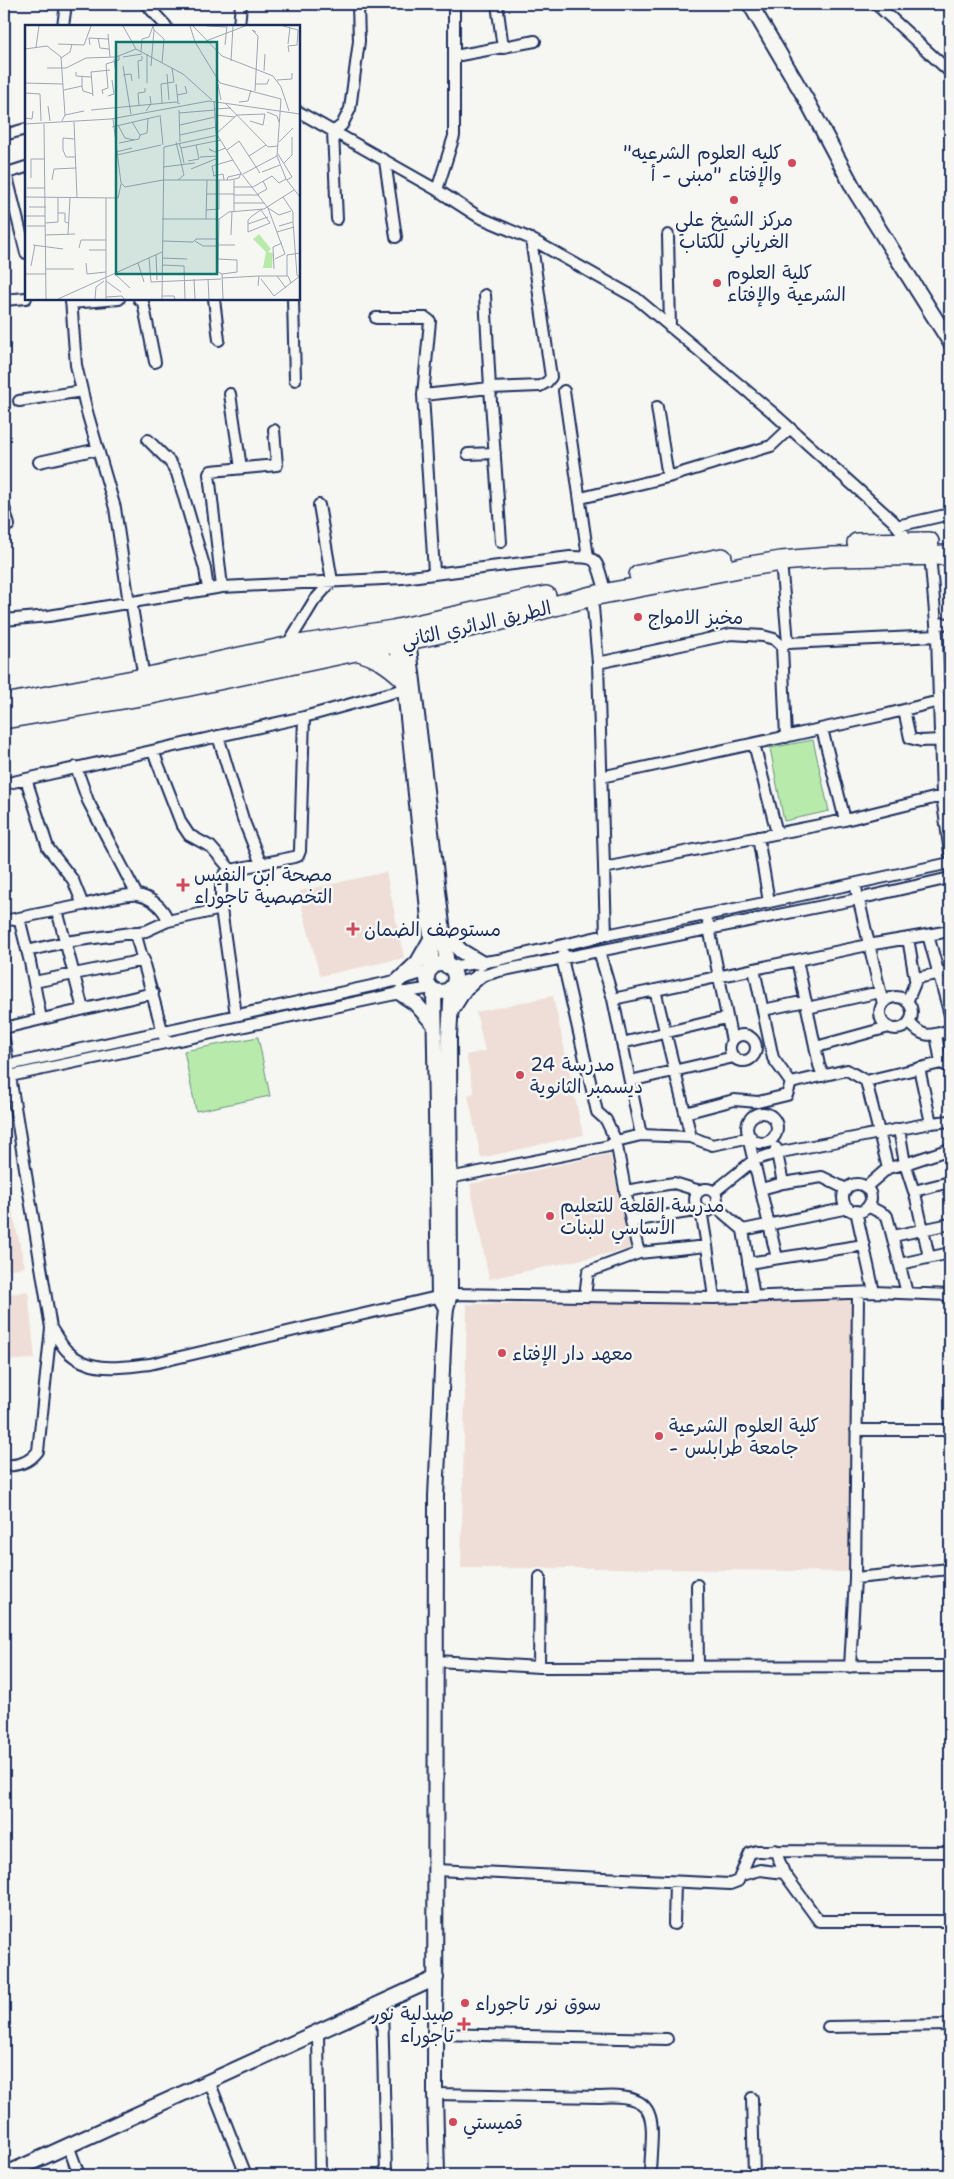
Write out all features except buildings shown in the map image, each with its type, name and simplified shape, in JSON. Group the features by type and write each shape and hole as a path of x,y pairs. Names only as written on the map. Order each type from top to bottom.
{"highway":[{"name":"الطريق الدائري الثاني","path":"4,704 144,678 286,647 401,635 498,621 670,568 743,554 867,542 950,542"},
{"name":"الطريق الدائري الثاني","path":"598,590 781,561 830,557 950,555"},
{"name":"الطريق الدائري الثاني","path":"4,719 147,695 359,651 401,635"},
{"path":"359,651 374,655 387,663 404,683"}],"street":[{"path":"63,25 66,4"},
{"path":"148,4 165,25"},
{"path":"239,25 241,4"},
{"path":"333,132 342,124 350,109 358,41 358,4"},
{"path":"437,190 454,136 454,4"},
{"path":"497,4 503,48"},
{"path":"750,4 806,100 855,191 950,342"},
{"path":"876,4 950,72"},
{"path":"455,56 534,41"},
{"path":"300,113 437,190 479,217 532,240 636,298 790,428 897,526 910,542"},
{"path":"4,135 25,129"},
{"path":"333,132 337,219"},
{"path":"385,161 396,237"},
{"path":"25,167 5,174 25,250"},
{"path":"668,235 670,327"},
{"path":"423,395 490,388 540,386 552,377 532,240"},
{"path":"485,294 501,542"},
{"path":"4,300 25,298"},
{"path":"95,300 71,301 76,365 116,508 129,603 132,606 144,678"},
{"path":"140,300 146,311 155,362"},
{"path":"214,300 219,340"},
{"path":"293,300 295,380"},
{"path":"376,318 426,318 430,321 423,395 434,572"},
{"path":"19,401 82,391"},
{"path":"564,391 581,498 588,557"},
{"path":"230,394 241,468"},
{"path":"657,407 668,478"},
{"path":"581,498 668,478 771,446 790,428"},
{"path":"222,587 208,476 211,471 278,464 274,430"},
{"path":"148,440 170,462 177,473 205,569 208,589"},
{"path":"39,462 98,449"},
{"path":"468,454 495,453"},
{"path":"319,505 332,581"},
{"path":"4,508 8,525"},
{"path":"897,526 950,514"},
{"path":"930,554 937,636 939,701 944,745 942,796 950,853"},
{"path":"4,620 49,616 222,587 402,578 434,572 588,557 597,561 606,935"},
{"path":"781,561 785,645 786,737"},
{"path":"286,647 314,601 332,581"},
{"path":"936,623 950,624"},
{"path":"598,663 731,634 763,636 785,645 937,636"},
{"path":"401,635 404,683 431,938 428,980 433,989 445,1262 436,1496 435,2094 437,2175"},
{"path":"401,635 448,966 454,973 450,1014 449,1178 445,1262"},
{"path":"4,784 304,717 404,683"},
{"path":"939,688 950,687"},
{"path":"601,777 822,729 939,701"},
{"path":"904,710 910,738 944,745"},
{"path":"236,1015 221,909 221,880 224,874 231,870 298,856 300,851 304,717"},
{"path":"822,729 845,820"},
{"path":"218,736 240,810 261,864"},
{"path":"754,744 777,834"},
{"path":"153,750 185,829 189,835 211,847 231,870"},
{"path":"76,768 88,801 137,895"},
{"path":"26,779 48,848 73,880 84,905"},
{"path":"604,868 845,820 942,796"},
{"path":"758,837 769,902"},
{"path":"8,1064 310,1000 400,987 433,989 441,992 498,960 606,935 950,863"},
{"path":"10,1076 312,1012 400,987 439,965 480,969 562,958 858,899 950,878"},
{"path":"854,884 883,1004 880,1014 881,1020 889,1027"},
{"path":"4,921 137,895 157,904 168,921"},
{"path":"28,951 65,942 146,931 168,921 221,909"},
{"path":"57,910 83,1010"},
{"path":"706,915 732,1041 730,1049 734,1057 742,1061 746,1061 754,1056 756,1048 753,1040 746,1036 738,1036 732,1041"},
{"path":"19,918 28,951 41,1019"},
{"path":"613,999 868,945 950,931"},
{"path":"135,932 165,1042"},
{"path":"444,934 480,969"},
{"path":"928,935 950,1013"},
{"path":"400,987 418,962 431,938"},
{"path":"907,1002 915,979 908,938"},
{"path":"571,943 562,958 597,1112 606,1120 616,1141 639,1253"},
{"path":"599,951 613,999 641,1135"},
{"path":"34,982 144,960"},
{"path":"797,960 823,1076"},
{"path":"450,1014 458,997 480,969"},
{"path":"685,1113 736,1100 758,1102 788,1095 791,1083 773,1058 754,969"},
{"path":"915,979 950,971"},
{"path":"400,987 434,1024"},
{"path":"655,990 691,1137"},
{"path":"763,1010 880,992"},
{"path":"4,1028 153,993"},
{"path":"816,1047 889,1027 900,1028 909,1022 912,1012 907,1002 897,997 883,1004"},
{"path":"310,1000 312,1012"},
{"path":"622,1043 726,1018"},
{"path":"909,1022 919,1034 936,1034 950,1030"},
{"path":"791,1083 846,1070 866,1081 919,1068 945,1065 936,1034"},
{"path":"141,1036 143,1048"},
{"path":"4,1039 51,1328 38,1451 32,1460 18,1466 4,1466"},
{"path":"630,1081 734,1057"},
{"path":"919,1068 931,1123"},
{"path":"866,1081 888,1168"},
{"path":"758,1102 759,1113"},
{"path":"777,1258 748,1129 749,1121 759,1113 767,1114 774,1119 777,1126 775,1134 776,1153 783,1183"},
{"path":"714,1192 754,1160 776,1153 950,1121"},
{"path":"899,1129 905,1164 914,1191 930,1257"},
{"path":"449,1178 609,1146 616,1141 641,1135 691,1137 712,1145 749,1137 757,1141 766,1142 775,1134"},
{"path":"866,1187 888,1168 950,1149"},
{"path":"761,1189 783,1183 822,1178 846,1189"},
{"path":"914,1191 950,1182"},
{"path":"625,1191 674,1183 700,1191 707,1189 714,1192 717,1199 715,1206 709,1211 702,1210 631,1221"},
{"path":"868,1206 870,1194 866,1187 854,1184 846,1189 843,1197 852,1210 864,1245 874,1292"},
{"path":"700,1191 695,1201 702,1210 714,1298"},
{"path":"715,1206 743,1230 754,1297"},
{"path":"743,1230 868,1206 885,1214 893,1236 907,1294"},
{"path":"893,1236 950,1224"},
{"path":"748,1262 864,1245"},
{"path":"585,1296 588,1272 639,1253 707,1246"},
{"path":"900,1264 950,1253"},
{"path":"51,1328 66,1350 85,1363 104,1369 150,1364 445,1299 585,1296 714,1298 874,1292 950,1295"},
{"path":"850,1666 855,1578 858,1294"},
{"path":"856,1430 950,1430"},
{"path":"855,1578 950,1569"},
{"path":"539,1667 540,1577"},
{"path":"697,1585 698,1667"},
{"path":"437,1661 539,1667 950,1666"},
{"path":"775,1850 784,1873 819,1921 950,1921"},
{"path":"436,1870 730,1884 738,1880 742,1875 750,1853 757,1851 950,1852"},
{"path":"742,1875 760,1870 784,1873"},
{"path":"674,1924 675,1882"},
{"path":"4,2174 436,1978"},
{"path":"382,2002 386,2175"},
{"path":"828,2026 950,2025"},
{"path":"318,2032 320,2175"},
{"path":"436,2034 667,2039"},
{"path":"209,2081 246,2175"},
{"path":"435,2094 621,2095 635,2098 647,2107 651,2120 650,2175"},
{"path":"752,2098 754,2175"},
{"path":"68,2145 79,2175"}],"shaded area":[{"name":"مستوصف الضمان","path":"386,872 404,958 320,976 300,900 300,891"},
{"name":"مدرسة 24 ديسمبر الثانوية","path":"553,996 583,1135 481,1158 468,1095 474,1093 466,1055 485,1051 476,1012"},
{"name":"مدرسة القلعة للتعليم الأساسي للبنات","path":"610,1154 630,1249 489,1279 470,1184"},
{"path":"8,1193 25,1267 4,1270 4,1194"},
{"path":"28,1291 35,1359 4,1361 4,1295"},
{"name":"كلية العلوم الشرعية - جامعة طرابلس","path":"855,1300 852,1572 461,1568 467,1304"}],"green space":[{"path":"813,740 829,811 784,821 770,748"},
{"path":"258,1037 270,1096 196,1111 184,1051"}],"place":[{"name":"\"كليه العلوم الشرعيه والإفتاء \"مبنى - أ","path":"792,163"},
{"name":"مركز الشيخ علي الغرياني للكتاب","path":"734,200"},
{"name":"كلية العلوم الشرعية والإفتاء","path":"717,283"},
{"name":"مخبز الامواج","path":"638,617"},
{"name":"مصحة ابن النفيس التخصصية تاجوراء","path":"183,885"},
{"name":"مستوصف الضمان","path":"353,929"},
{"name":"مدرسة 24 ديسمبر الثانوية","path":"520,1075"},
{"name":"مدرسة القلعة للتعليم الأساسي للبنات","path":"550,1216"},
{"name":"معهد دار الإفتاء","path":"502,1353"},
{"name":"كلية العلوم الشرعية - جامعة طرابلس","path":"659,1436"},
{"name":"سوق نور تاجوراء","path":"465,2003"},
{"name":"صيدلية نور تاجوراء","path":"464,2024"},
{"name":"قميستي","path":"453,2122"}]}
